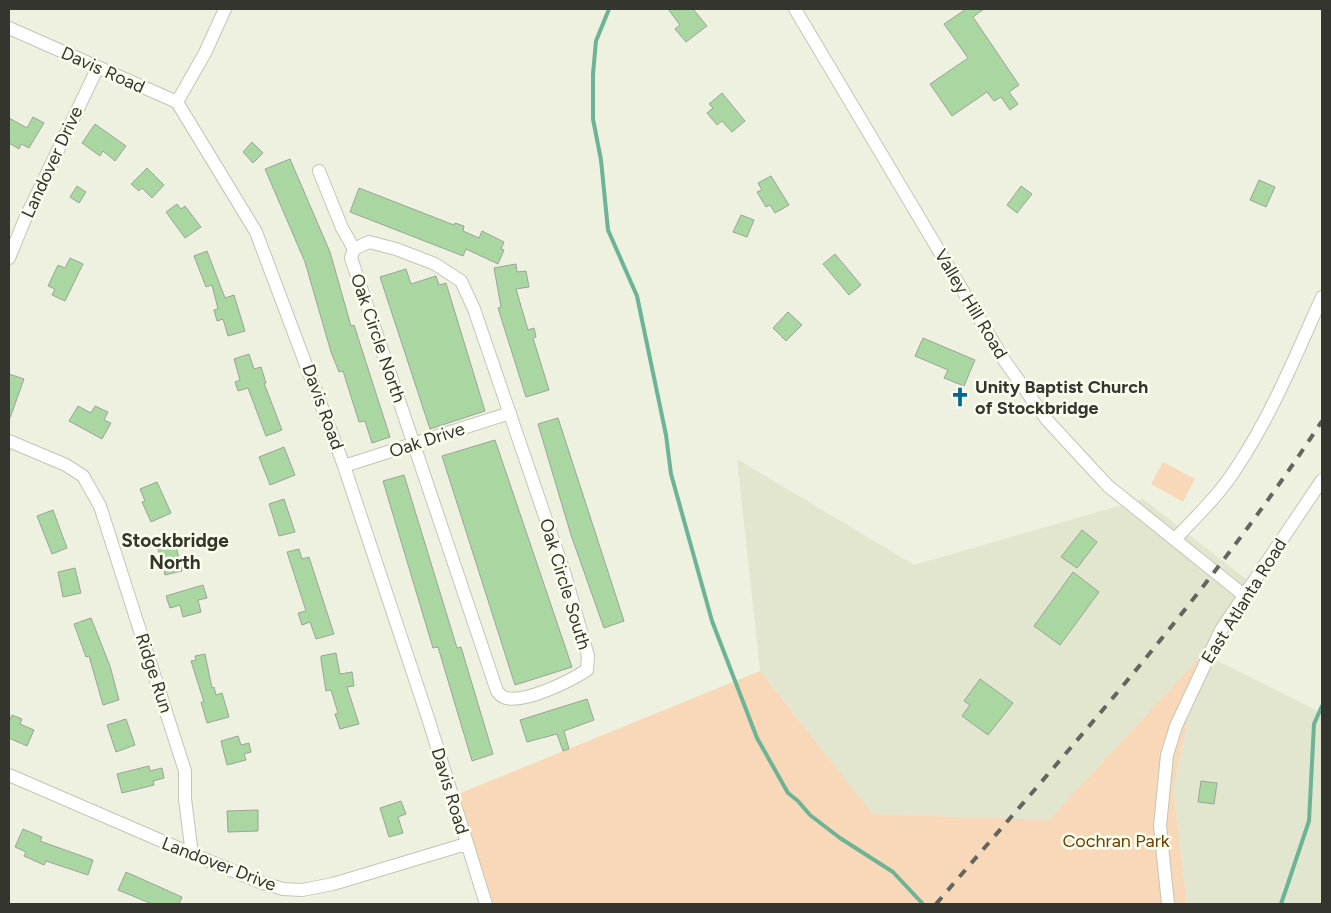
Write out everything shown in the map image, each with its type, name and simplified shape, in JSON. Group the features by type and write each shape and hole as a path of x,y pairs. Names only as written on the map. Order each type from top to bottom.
{"street":[{"path":"177,102 206,53 226,9"},
{"name":"Valley Hill Road","path":"796,9 1004,360 1070,447 1108,486 1245,596"},
{"name":"Davis Road","path":"9,28 177,102 256,232 344,466 428,718 486,904"},
{"name":"Landover Drive","path":"9,258 25,219 98,67"},
{"path":"318,170 342,228 354,249"},
{"name":"Oak Circle North","path":"415,444 351,258 354,249 369,242 396,249 435,264 461,281 474,309 510,413"},
{"path":"1175,539 1216,496 1237,468 1270,409 1322,297"},
{"name":"Oak Drive","path":"344,466 510,413"},
{"name":"Oak Circle South","path":"415,444 497,692 506,698 524,698 575,678 587,670 588,656 565,575 510,413"},
{"name":"Ridge Run","path":"9,441 66,465 83,476 95,496 185,771 185,799 192,854"},
{"name":"East Atlanta Road","path":"1168,904 1160,826 1167,756 1176,726 1221,630 1322,480"},
{"name":"Landover Drive","path":"9,775 192,854 260,882 283,889 302,890 333,884 466,844"}],"shaded area":[{"path":"737,459 914,565 1143,499 1254,585 1204,654 1322,713 1322,904 1187,904 1173,788 1203,655 1049,820 873,814 760,671"}],"green space":[{"path":"1163,462 1195,479 1183,502 1151,484"},
{"name":"Cochran Park","path":"1203,654 1173,788 1187,904 490,904 458,794 760,671 873,814 1049,820"}],"building":[{"path":"668,9 693,9 707,26 686,42 675,29 680,25"},
{"path":"966,9 984,9 973,17 1019,85 1009,92 1018,104 1010,110 1001,97 994,101 987,92 952,116 930,84 968,58 944,24"},
{"path":"722,93 745,121 732,132 722,121 717,125 707,113 713,108 709,104"},
{"path":"33,117 44,123 29,148 21,144 19,149 9,143 9,118 27,128"},
{"path":"95,124 126,146 115,161 103,151 100,156 82,143"},
{"path":"252,142 263,153 253,163 243,152"},
{"path":"290,159 330,252 351,326 354,325 390,437 372,443 365,421 359,422 343,371 339,372 331,352 305,262 265,169"},
{"path":"147,168 164,185 152,198 142,188 139,191 131,184"},
{"path":"771,176 789,205 775,213 770,205 766,207 757,192 762,190 758,183"},
{"path":"1259,180 1275,187 1266,207 1250,200"},
{"path":"77,186 86,192 79,203 70,197"},
{"path":"1021,186 1032,194 1017,213 1007,205"},
{"path":"359,188 454,225 455,223 464,226 463,231 479,238 482,231 504,242 501,249 504,250 498,264 466,249 463,256 350,212"},
{"path":"177,204 181,209 185,206 201,227 185,238 166,212"},
{"path":"741,215 754,220 747,237 733,232"},
{"path":"207,251 225,298 234,295 245,331 228,336 223,319 217,321 214,310 218,309 212,285 206,287 194,256"},
{"path":"835,254 861,285 849,295 823,264"},
{"path":"70,258 83,264 65,301 52,295 55,289 48,286 58,265 65,268"},
{"path":"516,264 517,272 526,271 529,287 516,289 528,330 534,328 536,337 533,338 549,390 526,397 498,308 501,307 494,268"},
{"path":"406,269 411,284 436,276 439,285 446,283 485,411 430,429 380,277"},
{"path":"788,312 802,325 786,341 773,328"},
{"path":"923,338 975,360 964,386 944,378 948,370 915,356"},
{"path":"249,354 254,369 261,367 266,383 264,383 282,430 266,436 248,388 238,391 235,382 240,380 234,359"},
{"path":"9,374 24,379 10,418 9,418"},
{"path":"78,406 91,413 95,406 108,412 104,420 111,423 102,439 69,421"},
{"path":"558,418 624,621 604,628 571,535 538,424"},
{"path":"495,440 572,667 515,685 442,456"},
{"path":"284,447 295,475 270,485 259,457"},
{"path":"404,475 457,648 461,647 493,754 472,761 438,647 433,648 383,481"},
{"path":"157,482 171,513 151,522 142,502 145,501 140,489"},
{"path":"284,499 295,532 279,536 269,504"},
{"path":"53,510 67,548 52,554 37,516"},
{"path":"1082,530 1097,542 1077,568 1061,557"},
{"path":"174,538 182,571 165,575 156,542"},
{"path":"299,549 302,559 309,557 334,634 316,639 310,622 302,625 298,613 306,611 287,552"},
{"path":"75,568 81,593 63,597 58,572"},
{"path":"1073,572 1099,592 1060,645 1034,626"},
{"path":"203,585 207,598 198,600 201,612 183,617 180,605 170,608 166,596"},
{"path":"91,618 110,666 119,700 103,705 89,656 86,657 74,624"},
{"path":"336,653 340,674 352,672 354,686 347,687 359,724 340,729 335,714 338,713 331,690 326,691 321,660 321,656"},
{"path":"205,654 212,688 214,687 216,695 222,693 229,717 207,723 201,702 204,702 191,661 196,660 195,656"},
{"path":"980,679 1013,703 988,735 962,716 970,705 964,701"},
{"path":"587,699 594,720 564,731 569,749 563,751 557,734 527,742 520,720"},
{"path":"12,715 22,719 20,724 34,730 27,746 9,738 9,722"},
{"path":"126,719 135,745 116,752 107,725"},
{"path":"238,736 241,745 249,743 251,752 244,754 246,760 227,765 221,741"},
{"path":"149,766 150,771 162,768 164,778 153,781 154,785 122,793 117,774"},
{"path":"1201,781 1217,783 1214,804 1198,802"},
{"path":"401,801 406,814 398,817 403,833 389,837 380,808"},
{"path":"258,810 258,831 228,832 227,811"},
{"path":"23,829 42,837 40,841 93,860 88,875 46,861 44,865 24,856 26,852 15,847"},
{"path":"126,872 182,897 179,904 152,904 118,890"}],"waterway":[{"path":"609,9 596,41 593,74 593,119 601,160 608,230 637,296 666,435 671,474 712,621 757,738 788,793 810,815 840,838 893,872 922,903"},
{"path":"1281,904 1309,821 1314,724 1322,706"}],"railway":[{"path":"936,904 1186,609 1233,548 1322,421"}],"place":[{"name":"Unity Baptist Church of Stockbridge","path":"960,397"}],"district":[{"name":"Stockbridge North","path":"175,551"}]}
